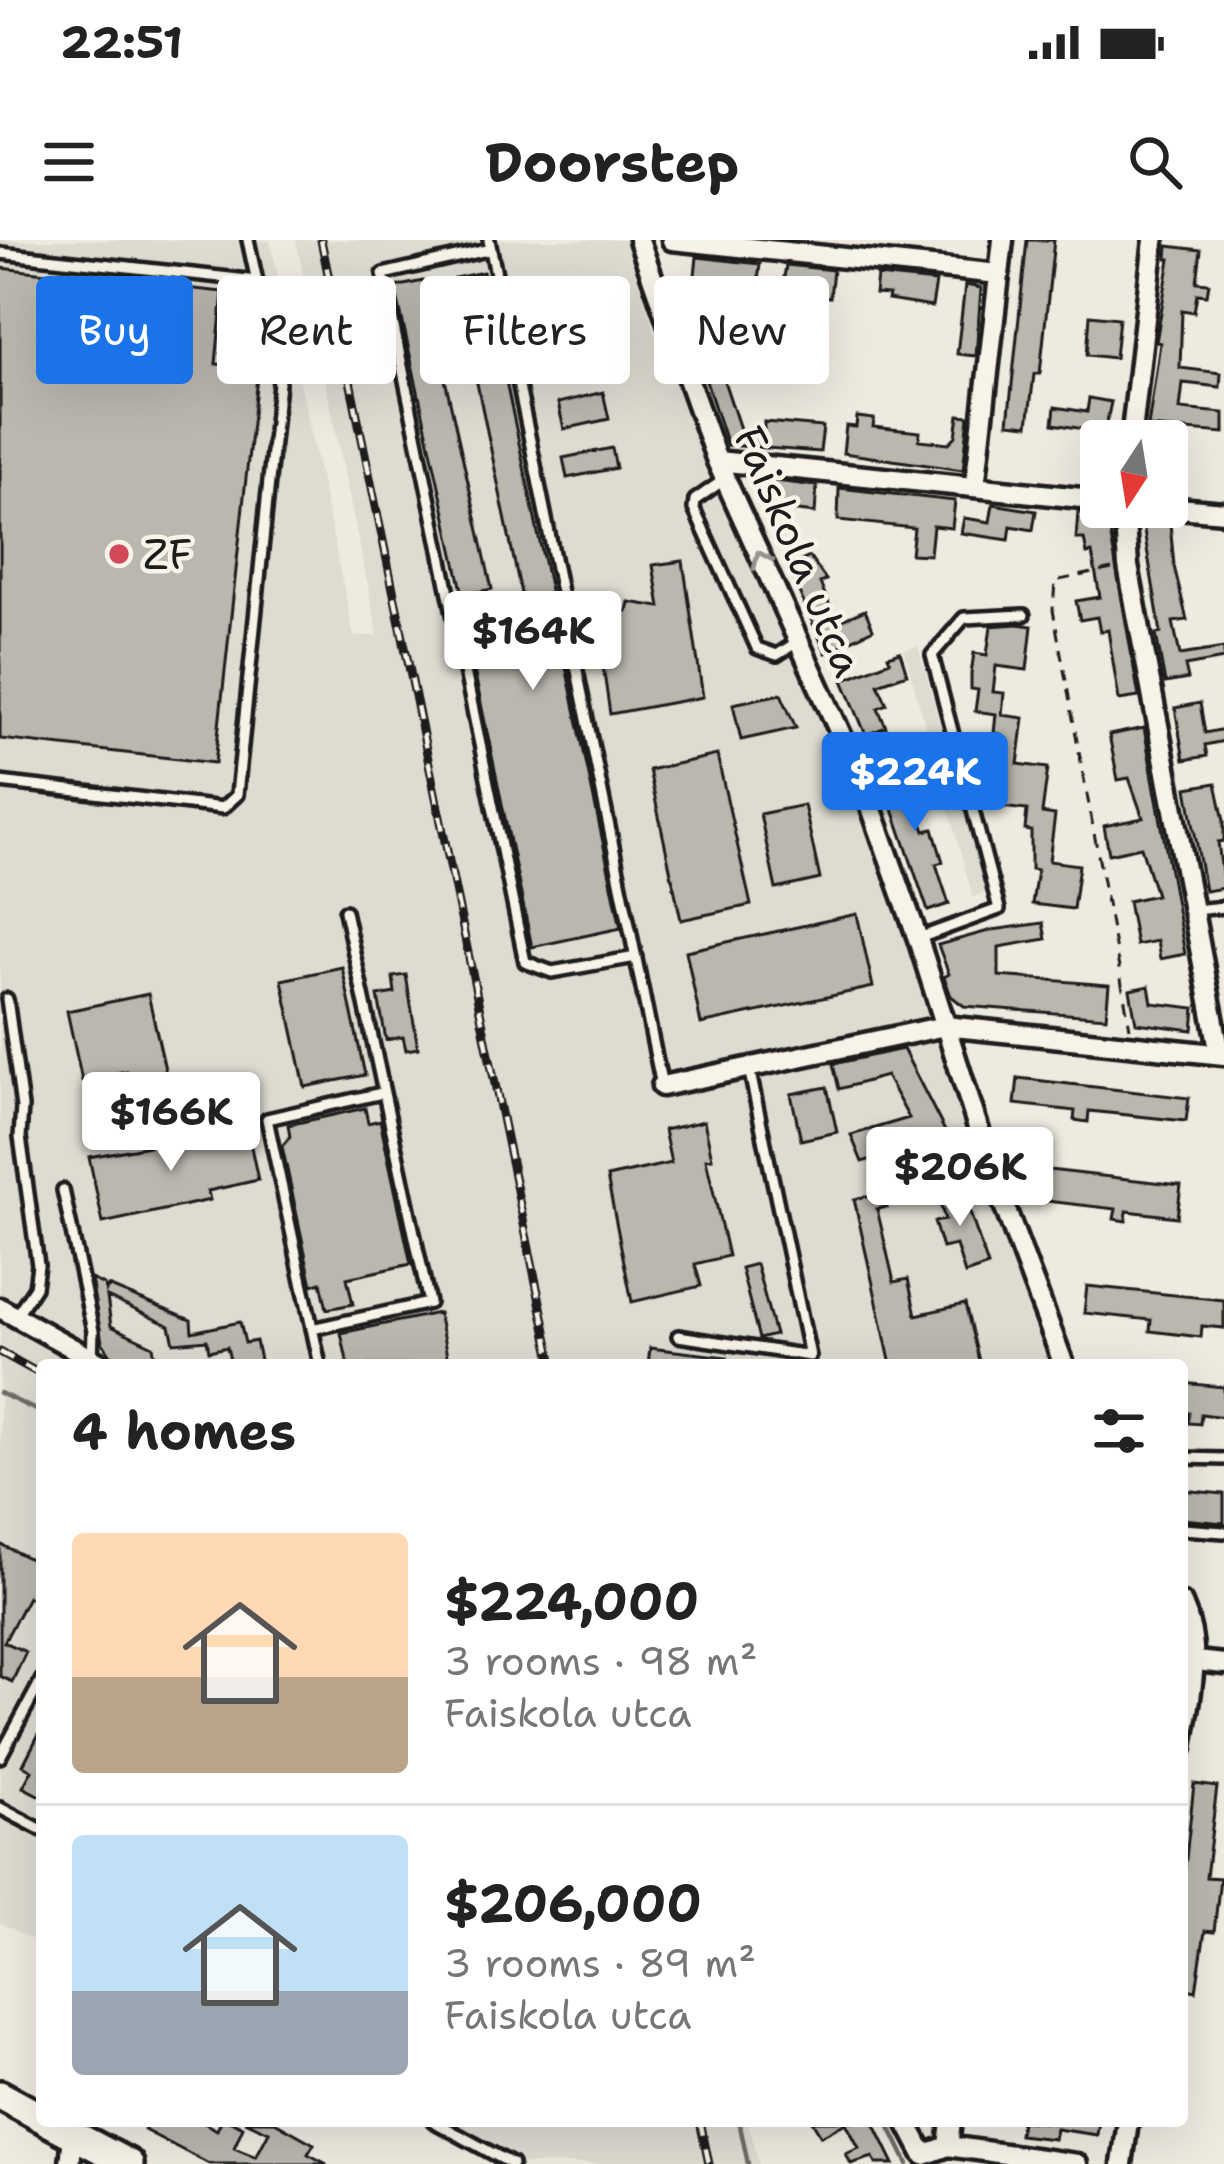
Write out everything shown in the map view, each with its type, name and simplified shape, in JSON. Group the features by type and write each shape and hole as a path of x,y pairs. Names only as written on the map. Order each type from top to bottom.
{"main road":[{"path":"0,2095 36,2115"},
{"path":"51,2127 72,2150 129,2164"}],"street":[{"name":"Faiskola utca","path":"639,240 722,470 861,779 995,1181 1062,1359"},
{"path":"671,240 999,274"},
{"path":"975,487 1003,240"},
{"path":"1133,420 1154,240"},
{"path":"722,470 1080,498"},
{"path":"1188,509 1224,512"},
{"path":"662,1086 945,1027 1222,1054 1128,566 1125,528"},
{"path":"8,1312 93,1359"},
{"path":"1188,1617 1194,1630 1188,1660 1224,1664"},
{"path":"909,2127 924,2156 948,2146 1076,2164"},
{"path":"948,2146 950,2127"},
{"path":"1122,2164 1127,2127"}],"lane":[{"path":"248,240 256,276"},
{"path":"636,957 552,972 525,962 382,274 490,244 636,957 662,1086"},
{"path":"0,253 217,277"},
{"path":"0,782 223,808 237,795 279,384"},
{"path":"722,470 695,500 694,509 757,648 777,655 797,642"},
{"path":"918,939 999,909 932,655 964,618 1024,615"},
{"path":"1193,910 1224,907"},
{"path":"312,1329 430,1303 346,911"},
{"path":"7,999 38,1265 35,1287 8,1312"},
{"path":"678,1336 810,1356 749,1068"},
{"path":"319,1359 267,1119 382,1093"},
{"path":"63,1190 98,1359"},
{"path":"1188,1458 1224,1459"},
{"path":"1188,1529 1224,1532"},
{"path":"0,1757 36,1690"},
{"path":"0,1808 36,1827"},
{"path":"444,2127 512,2164"}],"path":[{"path":"1128,566 1055,581 1052,610 1134,1047"},
{"path":"1024,615 1052,610"}],"shaded area":[{"path":"0,240 270,240 278,276 217,276 217,384 300,384 354,637 378,635 326,384 396,384 396,276 303,276 296,240 625,240 654,331 654,384 677,384 853,783 910,939 988,1182 1054,1359 36,1359 36,1942 0,1923"},
{"path":"918,646 987,893 973,897 904,650"},
{"path":"429,2127 750,2127 759,2164 514,2164"}],"building":[{"path":"1027,240 1054,240 1040,374 1034,374 1028,425 1008,423"},
{"path":"1168,246 1201,250 1197,282 1209,283 1207,295 1197,294 1194,312 1182,310 1180,368 1221,373 1220,387 1183,383 1180,409 1224,413 1224,433 1188,430 1188,420 1149,420"},
{"path":"697,257 760,264 759,276 695,276"},
{"path":"786,265 833,270 830,297 829,276 784,276"},
{"name":"ZF","path":"0,268 74,276 36,276 36,384 193,384 193,289 217,291 217,384 256,384 215,763 0,739"},
{"path":"877,276 936,282 932,307 875,294"},
{"path":"420,282 420,384 446,384 492,589 463,595 396,287"},
{"path":"965,285 981,288 976,356 957,354"},
{"path":"1090,315 1119,318 1115,358 1087,355"},
{"path":"477,384 507,384 621,928 532,947 464,622 514,611 513,605 523,603"},
{"path":"707,384 725,384 740,429 764,431 764,422 823,427 820,452 727,445"},
{"path":"603,392 609,419 564,429 558,403"},
{"path":"1089,398 1111,402 1107,420 1080,420 1080,428 1053,424 1055,407 1087,412"},
{"path":"959,415 969,416 963,470 843,453 846,426 856,427 857,417 874,419 873,427 920,432 919,440 949,443 956,436"},
{"path":"612,448 616,468 567,478 563,458"},
{"path":"767,480 817,486 815,513 764,507"},
{"path":"839,488 955,501 952,528 933,526 930,555 911,554 914,528 838,520"},
{"path":"993,504 1036,511 1033,530 1011,526 1009,540 961,533 964,518 990,522"},
{"path":"1078,512 1080,528 1109,528 1139,697 1119,700 1108,630 1100,632 1097,617 1080,620 1076,601 1100,597 1092,553 1087,554 1084,539 1076,539"},
{"path":"1144,528 1170,528 1187,620 1173,622 1180,655 1224,648 1224,659 1185,666 1188,679 1165,683 1156,634 1161,633"},
{"path":"810,557 826,580 820,583 834,615 839,612 842,620 865,610 873,629 826,653 788,567"},
{"path":"683,561 703,697 610,714 596,618 627,611 629,602 660,607 653,565"},
{"path":"991,626 1032,626 1027,670 996,666 993,692 1004,693 1002,715 1024,718 1018,764 1048,768 1042,813 1055,815 1049,861 1079,865 1073,909 1032,904 1037,870 1031,869 1027,810 1001,807 1006,773 1000,772 996,714 975,711 978,690 971,689 974,653 987,655"},
{"path":"900,652 907,674 878,684 887,704 878,708 886,727 866,735 843,680 890,661 888,656"},
{"path":"781,694 796,728 741,740 733,704"},
{"path":"1200,703 1205,733 1224,729 1224,741 1205,745 1207,756 1184,760 1175,708"},
{"path":"1144,728 1185,954 1160,959 1157,941 1136,945 1128,901 1156,895 1141,847 1109,854 1104,826 1143,818 1129,778 1118,780 1109,735"},
{"path":"717,755 751,905 681,920 649,770"},
{"path":"895,757 901,774 910,771 917,793 912,795 925,831 933,829 943,862 936,864 949,904 928,911 877,763"},
{"path":"1216,783 1224,821 1224,841 1218,842 1224,888 1205,891 1187,788"},
{"path":"804,805 820,879 776,889 760,814"},
{"path":"857,914 873,987 701,1024 686,951"},
{"path":"1043,923 1046,939 999,947 999,976 1109,985 1106,1017 964,1006 951,996 938,945 992,930"},
{"path":"342,967 365,1075 305,1087 282,980"},
{"path":"406,975 418,1048 406,1050 403,1037 386,1040 378,996 395,993 393,977"},
{"path":"1149,986 1152,1003 1195,1008 1193,1030 1136,1023 1130,990"},
{"path":"148,994 169,1087 131,1096 126,1071 82,1081 67,1011"},
{"path":"903,1049 948,1137 862,1162 851,1135 909,1118 886,1076 839,1089 833,1064"},
{"path":"1018,1078 1189,1098 1186,1121 1089,1111 1088,1122 1074,1120 1075,1111 1015,1104"},
{"path":"827,1087 837,1132 801,1140 791,1094"},
{"path":"365,1108 368,1123 380,1120 411,1264 347,1278 353,1304 327,1309 321,1282 312,1285 282,1146 290,1137 288,1125"},
{"path":"704,1121 712,1158 706,1159 728,1256 695,1264 701,1286 632,1302 607,1177 671,1163 664,1130"},
{"path":"247,1128 258,1180 208,1191 210,1200 103,1223 89,1157"},
{"path":"1049,1170 1181,1185 1177,1217 1127,1211 1126,1221 1114,1219 1116,1209 1046,1201"},
{"path":"960,1183 988,1266 965,1274 956,1245 942,1248 934,1222 945,1220 937,1192"},
{"path":"884,1192 887,1207 877,1209 894,1282 908,1279 916,1315 965,1304 979,1359 890,1359 854,1199"},
{"path":"756,1264 775,1335 759,1339 741,1268"},
{"path":"91,1279 106,1291 108,1286 191,1320 192,1332 240,1322 245,1343 256,1341 260,1359 230,1359 227,1347 209,1351 207,1340 174,1343 170,1326 107,1297 111,1326 153,1346 155,1359 120,1359 102,1342"},
{"path":"1087,1286 1224,1300 1224,1328 1202,1326 1201,1337 1150,1331 1151,1320 1084,1313"},
{"path":"438,1313 448,1359 347,1359 341,1333"},
{"path":"650,1348 727,1357 727,1359 649,1359"},
{"path":"1188,1384 1224,1387 1224,1417 1201,1414 1200,1424 1188,1423"},
{"path":"1188,1491 1224,1494 1224,1523 1188,1520"},
{"path":"0,1544 36,1562 36,1601 28,1597 4,1642 26,1652 12,1682 0,1676"},
{"path":"36,1740 36,1794 23,1787 32,1770 23,1765"},
{"path":"1194,1784 1217,1787 1206,1877 1220,1878 1214,1932 1205,1931 1196,1991 1188,1989 1188,1840"},
{"path":"243,2127 234,2148 256,2157 269,2132 258,2127 284,2127 314,2144 308,2154 327,2164 209,2164 144,2130"},
{"path":"816,2127 838,2127 821,2136"},
{"path":"848,2127 876,2127 894,2164 876,2164 873,2157 851,2164 846,2154 859,2148"},
{"path":"1020,2127 1098,2127 1097,2135 1056,2129 1054,2139 1019,2135"}],"waterway":[{"path":"0,1393 36,1410"},
{"path":"740,2127 748,2164"},
{"path":"890,2127 908,2164"}],"railway":[{"path":"321,240 552,1359"},
{"path":"0,1352 36,1372"},
{"path":"701,2127 709,2164"}],"place":[{"name":"ZF","path":"119,554"}]}
